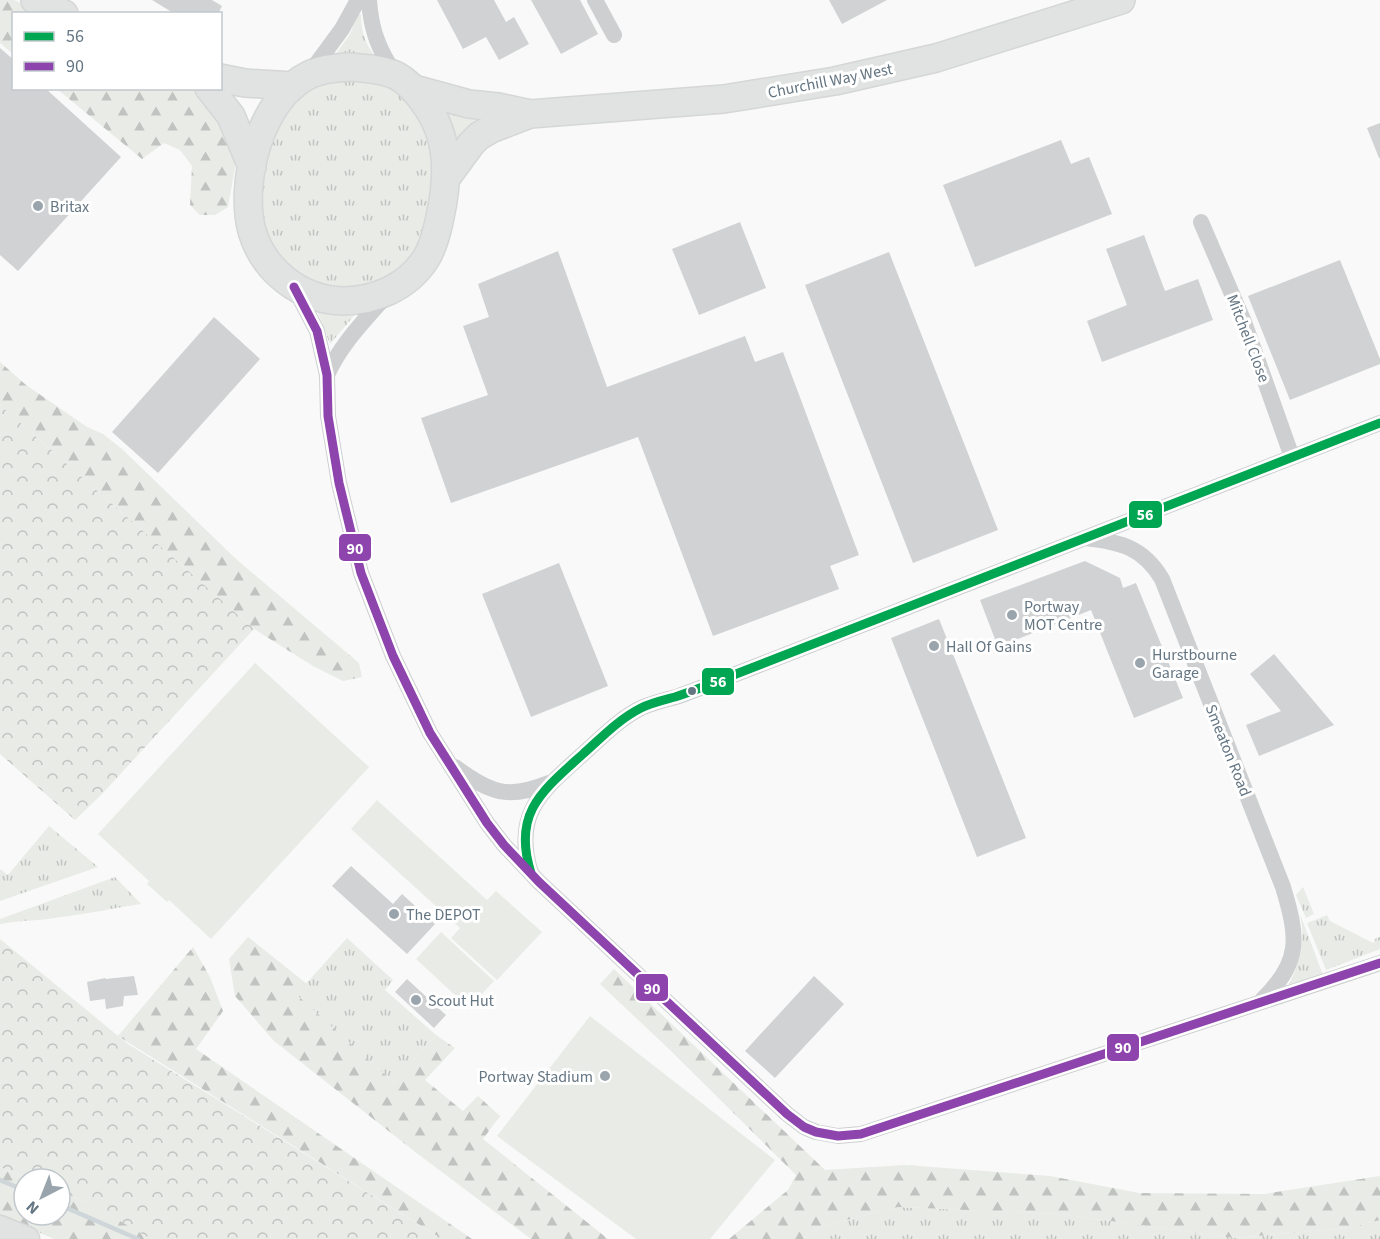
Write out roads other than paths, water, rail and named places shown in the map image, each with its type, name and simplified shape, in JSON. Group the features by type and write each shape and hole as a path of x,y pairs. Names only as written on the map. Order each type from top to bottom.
{"main road":[{"path":"35,0 60,12"},
{"name":"Churchill Way West","path":"446,178 479,136 530,114 724,99 835,81 936,58 1121,0"},
{"name":"Churchill Way West","path":"222,78 252,84 301,80 349,67 384,71 405,82 470,104 530,114"},
{"name":"Churchill Way West","path":"301,80 272,108 261,135 252,167 249,195 250,220 258,247 271,267 294,287 317,298 346,301 391,291 411,276 427,258 438,227 446,178 446,154 433,113 405,82"},
{"name":"Churchill Way West","path":"211,90 231,116 252,167"}],"street":[{"path":"301,80 342,29 358,0"},
{"path":"369,0 376,40 405,82"},
{"path":"596,0 615,35"},
{"name":"Mitchell Close","path":"1201,222 1244,322 1292,457"},
{"path":"294,287 317,331 327,375 331,440 344,510 361,573 393,656 430,733 487,823 531,873 620,960 804,1127 816,1132 848,1136 861,1134 1380,963"},
{"path":"327,375 346,342 391,291"},
{"path":"531,873 525,848 525,827 537,800 550,782 604,735 642,708 736,674 1380,423"},
{"name":"Smeaton Road","path":"1085,538 1117,543 1134,549 1150,561 1162,579 1283,887 1294,928 1293,953 1281,980 1260,1002"},
{"path":"448,762 477,782 503,792 523,793 550,782"},
{"path":"0,1228 27,1239"}],"waterway":[{"path":"0,1180 12,1185"},
{"path":"72,1210 138,1239"}],"place":[{"name":"Britax","path":"38,206"},
{"name":"Portway MOT Centre","path":"1012,615"},
{"name":"Hall Of Gains","path":"934,646"},
{"name":"Hurstbourne Garage","path":"1140,663"},
{"name":"The DEPOT","path":"394,914"},
{"name":"Scout Hut","path":"416,1000"},
{"name":"Portway Stadium","path":"605,1076"}]}
